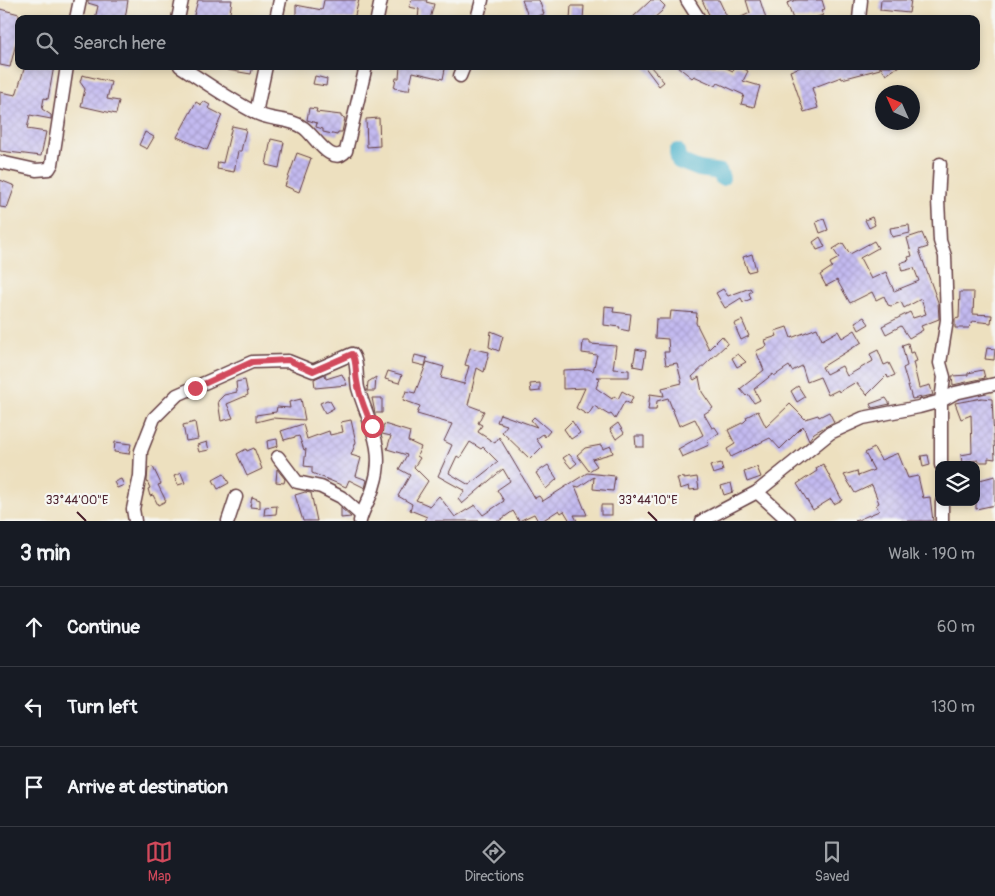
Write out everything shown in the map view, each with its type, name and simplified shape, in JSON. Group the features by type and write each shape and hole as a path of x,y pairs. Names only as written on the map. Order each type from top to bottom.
{"street":[{"path":"77,15 80,0"},
{"path":"179,15 182,0"},
{"path":"277,15 280,0"},
{"path":"378,15 381,0"},
{"path":"478,15 482,0"},
{"path":"687,0 696,15"},
{"path":"859,15 861,0"},
{"path":"0,162 36,170 49,169 52,164 66,70"},
{"path":"186,70 256,113 276,120 297,124 309,132 326,151 340,155 346,151 365,70"},
{"path":"256,113 265,70"},
{"path":"940,164 938,200 940,241 945,256 946,320 940,363 944,377 940,401 941,461"},
{"path":"135,521 133,509 140,476 141,451 154,418 177,395 252,362 288,360 313,371 352,354 355,358 357,382 363,404 377,441 375,484 361,518 349,503 336,494 321,487 297,482 278,457"},
{"path":"702,521 757,492 830,433 863,418 940,401 955,393 995,384"},
{"path":"757,492 789,521"},
{"path":"228,521 236,497"},
{"path":"942,506 942,521"}],"building":[{"path":"88,0 128,0 126,15 96,15 98,6 88,3"},
{"path":"198,0 232,0 230,15 194,15"},
{"path":"324,0 359,0 355,15 296,15 296,5 322,10"},
{"path":"412,0 427,0 426,2 434,4 431,15 418,15 419,9 409,7"},
{"path":"522,0 539,0 544,14 528,15"},
{"path":"651,0 659,0 665,6 658,15 635,15"},
{"path":"702,0 719,0 726,15 709,15"},
{"path":"746,0 760,0 765,15 746,15 750,13"},
{"path":"796,0 822,0 825,10 821,11 823,15 792,15 787,3"},
{"path":"881,0 911,0 909,13 880,10"},
{"path":"571,6 584,6 583,15 570,15"},
{"path":"0,9 19,15 15,15 15,48 10,67 0,65"},
{"path":"24,70 53,70 48,99 44,98 42,109 51,115 51,119 30,115 27,129 46,132 41,156 0,151 0,92 16,95"},
{"path":"227,70 252,70 251,74"},
{"path":"400,70 445,70 443,79 413,72 409,90 394,88 396,78 399,78"},
{"path":"647,70 654,70 664,82 659,86"},
{"path":"682,70 746,70 748,71 743,81 760,86 754,107 741,104 744,95 718,83 716,86 694,76 692,78"},
{"path":"876,70 842,79 841,77 812,88 818,108 804,112 790,71"},
{"path":"883,70 893,70 886,75"},
{"path":"82,75 111,82 107,99 119,101 116,114 81,106 85,89 80,82"},
{"path":"315,76 327,79 326,86 313,84"},
{"path":"203,101 210,105 208,108 222,115 207,150 177,137 196,102 201,105"},
{"path":"309,108 317,109 316,112 341,115 341,117 345,118 342,132 338,132 337,135 323,132 323,129 316,127 317,123 307,120"},
{"path":"379,118 380,146 367,147 366,119"},
{"path":"232,126 246,129 241,151 238,151 234,172 217,169 218,162 223,163"},
{"path":"145,132 154,137 147,149 139,145"},
{"path":"271,139 284,142 279,168 266,165"},
{"path":"297,153 311,158 299,192 285,186"},
{"path":"0,180 15,186 7,208 0,207"},
{"path":"872,217 875,225 869,228 865,220"},
{"path":"824,219 828,230 820,233 816,222"},
{"path":"909,225 910,233 892,237 890,228"},
{"path":"922,233 928,247 919,250 938,302 939,319 921,326 923,330 909,338 901,326 886,334 882,326 910,312 913,318 926,314 921,299 904,308 901,302 891,306 888,305 884,296 876,300 872,292 850,303 837,280 826,286 820,275 832,267 830,263 839,258 833,249 843,243 850,254 874,241 878,248 860,258 871,279 886,272 894,291 919,281 914,268 902,271 900,263 909,260 908,257 912,256 907,238"},
{"path":"820,237 825,247 817,250 813,242"},
{"path":"752,254 756,270 748,272 743,257"},
{"path":"750,288 752,291 749,293 751,299 743,302 741,298 725,308 716,293 723,289 728,296"},
{"path":"960,292 974,292 973,314 992,315 991,323 972,321 969,328 955,328 955,319 959,318"},
{"path":"605,306 614,307 613,312 631,314 629,331 619,329 620,327 604,325"},
{"path":"671,311 697,313 696,323 709,349 722,336 727,342 692,377 694,380 699,377 702,392 713,408 704,414 712,428 715,427 719,433 707,441 709,445 682,457 678,449 703,435 695,419 679,426 668,398 657,401 656,410 648,410 650,394 664,396 662,388 682,383 677,363 666,365 664,352 669,352 668,339 655,338 656,319 670,319"},
{"path":"864,317 869,324 859,330 855,322"},
{"path":"742,320 749,336 741,340 734,324"},
{"path":"787,327 791,338 817,328 822,340 838,331 842,338 855,330 862,342 822,367 826,374 842,366 847,376 873,361 870,354 878,350 884,365 889,363 895,375 888,378 887,375 867,395 856,382 839,392 838,390 828,395 820,377 807,382 802,366 792,371 789,366 774,376 773,374 754,389 760,400 754,403 748,394 746,396 740,389 764,370 756,351 767,346 765,340 777,336 775,331"},
{"path":"491,331 503,336 499,351 489,347"},
{"path":"583,341 590,341 590,344 616,346 613,369 629,370 629,377 596,377 600,378 596,388 612,399 614,396 618,399 622,391 633,397 630,404 625,401 615,419 611,414 609,415 594,406 588,415 576,408 585,388 563,389 563,370 588,369 593,371 597,355 582,353"},
{"path":"908,343 910,353 914,352 917,361 913,362 919,388 930,385 933,395 912,399 903,368 907,366 902,345"},
{"path":"470,348 489,352 484,372 477,368 468,405 484,411 478,423 482,425 478,432 495,443 499,437 535,498 539,496 543,501 587,473 615,476 613,491 593,489 594,477 579,487 575,486 587,515 574,515 577,521 570,521 564,511 561,513 559,510 542,521 538,521 534,514 519,521 513,511 499,521 425,521 427,517 410,510 412,504 398,496 410,475 399,469 407,455 387,449 391,436 382,434 384,424 410,432 408,441 421,447 417,456 420,458 414,467 428,481 416,500 430,506 439,496 455,517 475,505 483,515 504,501 497,490 510,481 503,469 462,504 458,499 465,491 438,476 452,445 444,441 452,424 417,414 420,406 403,400 406,391 415,393 427,362 444,367 441,378 464,384 469,366 465,365","holes":["470,442 481,449 483,447 498,462 469,485 449,473 457,456 460,458"]},
{"path":"987,348 995,349 994,360 985,359"},
{"path":"636,349 646,351 643,368 633,366"},
{"path":"738,354 746,362 737,367 732,358"},
{"path":"415,355 427,358 425,366 413,363"},
{"path":"983,370 985,378 953,385 952,376 968,375 968,373"},
{"path":"388,371 402,375 399,383 385,379"},
{"path":"325,374 326,379 342,374 347,385 315,388 314,379"},
{"path":"376,377 375,391 367,391 368,382"},
{"path":"245,380 248,395 227,404 233,418 221,421 218,401 224,395 237,392 236,382"},
{"path":"540,383 540,391 531,392 530,384"},
{"path":"798,386 805,397 797,402 791,391"},
{"path":"372,398 382,398 382,413 375,413"},
{"path":"886,398 890,404 872,408 870,404"},
{"path":"982,398 992,399 995,459 988,458 988,462 980,462 978,460 962,461 961,455 972,453 971,415 961,419 955,403"},
{"path":"301,399 305,420 272,418 256,422 256,415 276,412 277,407 290,408 289,402"},
{"path":"327,400 330,401 334,408 325,413 320,403"},
{"path":"790,404 805,419 818,415 819,417 829,412 834,422 814,433 809,440 803,426 780,449 770,438 731,457 727,449 735,444 728,430 744,422 747,419 746,417 758,411 766,427"},
{"path":"500,414 537,427 531,420 534,417 550,431 545,437 543,434 536,439 542,447 530,459 502,432 507,425 497,422"},
{"path":"351,420 356,442 351,455 361,458 356,476 367,480 365,488 349,480 346,487 312,473 312,467 304,466 306,449 304,450 299,436 284,440 281,431 303,424 307,439 329,431 330,435 343,432 341,422"},
{"path":"572,421 580,433 571,439 564,429"},
{"path":"195,422 198,439 186,441 183,425"},
{"path":"618,423 624,433 616,439 610,429"},
{"path":"635,436 644,436 644,447 636,447"},
{"path":"277,439 278,446 268,449 267,441"},
{"path":"115,442 131,444 129,454 114,452"},
{"path":"207,442 209,450 199,452 197,445"},
{"path":"601,445 603,449 611,446 613,453 592,459 597,466 589,471 577,455 585,448"},
{"path":"254,448 262,469 247,476 237,454 246,449 247,451"},
{"path":"874,448 881,460 898,453 908,478 918,476 923,498 930,497 933,521 855,521 879,511 876,505 879,503 872,485 855,493 844,475 857,471 858,476 874,470 865,453"},
{"path":"569,454 577,463 571,468 563,458"},
{"path":"928,455 930,465 923,467 921,456"},
{"path":"721,463 723,471 713,474 710,466"},
{"path":"823,464 842,500 834,504 831,499 813,510 797,484 817,471 816,468"},
{"path":"548,465 557,479 546,489 536,473"},
{"path":"153,467 161,484 158,485 166,501 158,505 153,495 150,496 148,489 150,488 147,481 148,468"},
{"path":"757,467 761,477 747,482 744,472"},
{"path":"277,469 285,479 284,483 276,482"},
{"path":"181,473 185,483 178,485 174,476"},
{"path":"224,474 229,483 218,489 213,480"},
{"path":"995,476 995,505 976,509 976,506 980,506 980,480"},
{"path":"684,477 684,479 697,477 699,489 690,490 689,486 680,489 677,478"},
{"path":"121,479 124,485 117,488 114,482"},
{"path":"731,483 733,492 724,495 721,486"},
{"path":"305,492 311,493 317,521 303,521 295,495"},
{"path":"252,497 260,500 260,508 250,507"},
{"path":"601,505 612,505 612,515 601,515"},
{"path":"277,506 276,514 264,515 265,507"},
{"path":"341,508 351,517 341,518"}],"waterway":[{"path":"677,151 679,161 699,169 720,172 722,178"}],"route":[{"path":"195,388 252,362 288,360 309,371 313,371 352,354 355,358 357,382 363,404 372,426"}]}
